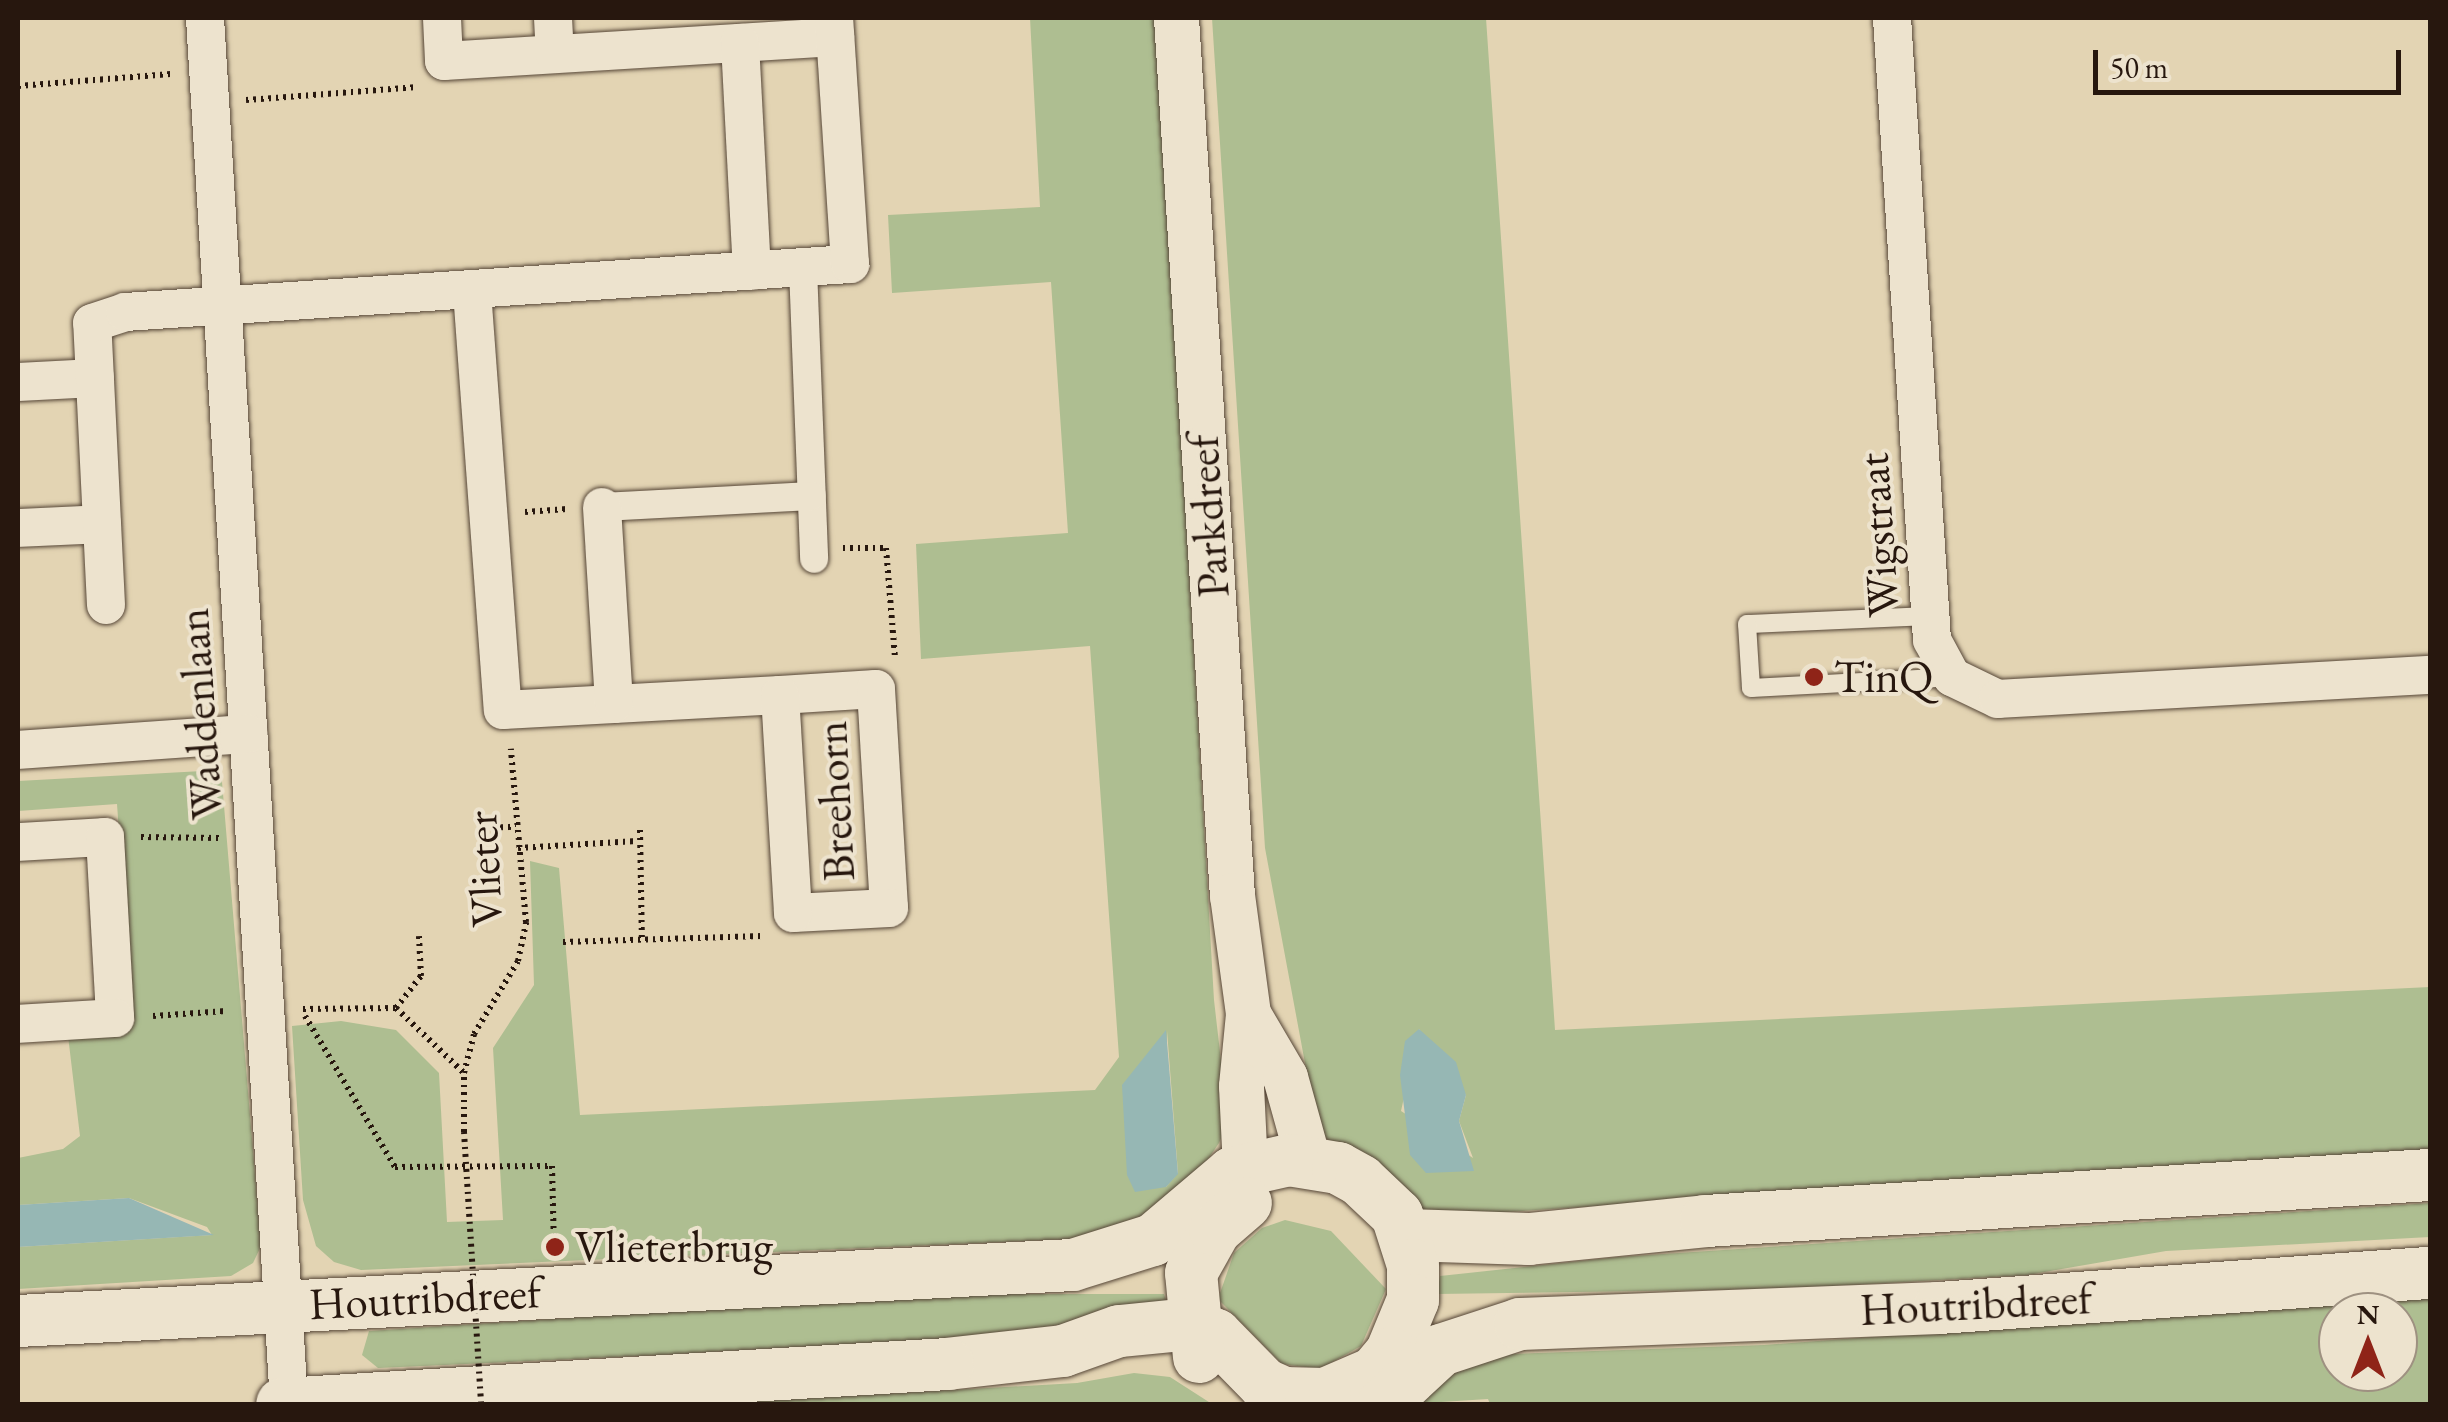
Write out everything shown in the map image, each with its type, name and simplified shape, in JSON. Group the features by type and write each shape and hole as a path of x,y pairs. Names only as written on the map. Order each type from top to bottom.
{"main road":[{"path":"286,1404 948,1364 1062,1351 1119,1331 1195,1341 1216,1336 1274,1389 1303,1396 1356,1400 1374,1372 1410,1272 1397,1216 1361,1181 1308,1160 1246,1185 1180,1252 1195,1341 1208,1376 1237,1404"},
{"path":"1410,1272 1491,1258 1529,1240 1726,1220 2430,1175"},
{"path":"1246,1185 1315,1191 1410,1272"},
{"name":"Houtribdreef","path":"18,1321 1073,1265 1180,1252"},
{"name":"Houtribdreef","path":"1410,1272 1483,1310 1520,1324"},
{"name":"Houtribdreef","path":"1356,1400 1422,1366 1451,1346 1520,1324 1938,1308 2430,1273"}],"street":[{"name":"Waddenlaan","path":"205,18 255,838 283,1009 286,1404"},
{"path":"106,605 92,323 125,312 222,309 850,264 834,27 740,43 554,36 444,60 442,18"},
{"name":"Parkdreef","path":"1176,18 1232,895 1248,1014 1241,1086 1246,1185"},
{"name":"Wigstraat","path":"1892,18 1932,640 1952,678"},
{"path":"740,43 752,271"},
{"path":"803,268 814,553"},
{"path":"472,291 504,710"},
{"path":"18,382 96,378"},
{"path":"614,704 602,507 812,496"},
{"path":"18,528 102,524"},
{"path":"1952,678 1998,700 2430,675"},
{"name":"Breehorn","path":"504,710 780,694 876,689 888,908 793,914 780,694"},
{"path":"18,750 248,734"},
{"path":"18,842 105,837 115,1018 18,1024"},
{"name":"Parkdreef","path":"1248,1014 1285,1078 1308,1160"}],"lane":[{"path":"1931,616 1747,624 1751,688 1952,678"}],"path":[{"path":"18,86 422,87 444,60"},
{"path":"488,514 602,507"},
{"path":"814,553 886,548 896,670 876,689"},
{"name":"Vlieter","path":"481,1404 464,1132 464,1073 474,1034 518,961 526,922 504,710"},
{"path":"478,828 516,827"},
{"path":"640,830 636,842 642,940"},
{"path":"105,837 255,838"},
{"path":"518,848 636,842"},
{"name":"Breehorn","path":"563,942 773,936 793,914"},
{"path":"396,1008 420,976 419,936"},
{"path":"115,1018 283,1009 396,1008 464,1073"},
{"path":"283,1009 395,1167 552,1166 554,1238"}],"green space":[{"path":"1030,18 1157,18 1214,1000 1228,1122 1219,1143 1200,1171 1131,1229 1069,1239 361,1270 334,1262 316,1246 303,1200 292,1026 341,1021 396,1030 439,1073 447,1222 503,1220 493,1048 534,985 530,861 559,868 580,1115 1095,1090 1119,1057 1090,646 921,659 916,544 1068,533 1051,282 892,293 888,215 1040,207","holes":["1167,1031 1178,1173 1166,1187"]},
{"path":"1212,18 1486,18 1555,1030 2430,987 2430,1153 1426,1217 1325,1137 1315,1117 1265,848","holes":["1419,1029 1466,1095 1459,1121 1473,1158 1401,1111"]},
{"path":"221,770 261,1246 253,1263 231,1276 18,1289 18,1247 212,1235 207,1227 129,1198 18,1205 18,1158 63,1149 80,1136 66,1019 132,1014 117,804 18,811 18,781"},
{"path":"2430,1203 2430,1237 2166,1251 2027,1275 1781,1289 1437,1294 1440,1276 1618,1257"},
{"path":"1285,1220 1331,1231 1386,1289 1361,1346 1320,1369 1282,1364 1218,1299 1234,1253 1262,1228"},
{"path":"933,1294 1164,1294 1168,1309 984,1336 659,1355 378,1368 362,1355 369,1331"},
{"path":"2430,1295 2430,1404 1490,1404 1488,1399 1410,1404 1482,1355 1764,1345 2318,1303 2318,1392 2418,1392 2418,1296"},
{"path":"1134,1373 1170,1377 1212,1404 708,1404 1077,1383"}],"water":[{"path":"1419,1029 1456,1062 1466,1095 1459,1121 1474,1171 1426,1173 1410,1155 1400,1075 1405,1041"},
{"path":"1166,1030 1178,1174 1166,1187 1135,1192 1127,1175 1122,1085"},
{"path":"129,1198 214,1235 18,1247 18,1205"}],"place":[{"name":"TinQ","path":"1814,677"},
{"name":"Vlieterbrug","path":"555,1247"}]}
